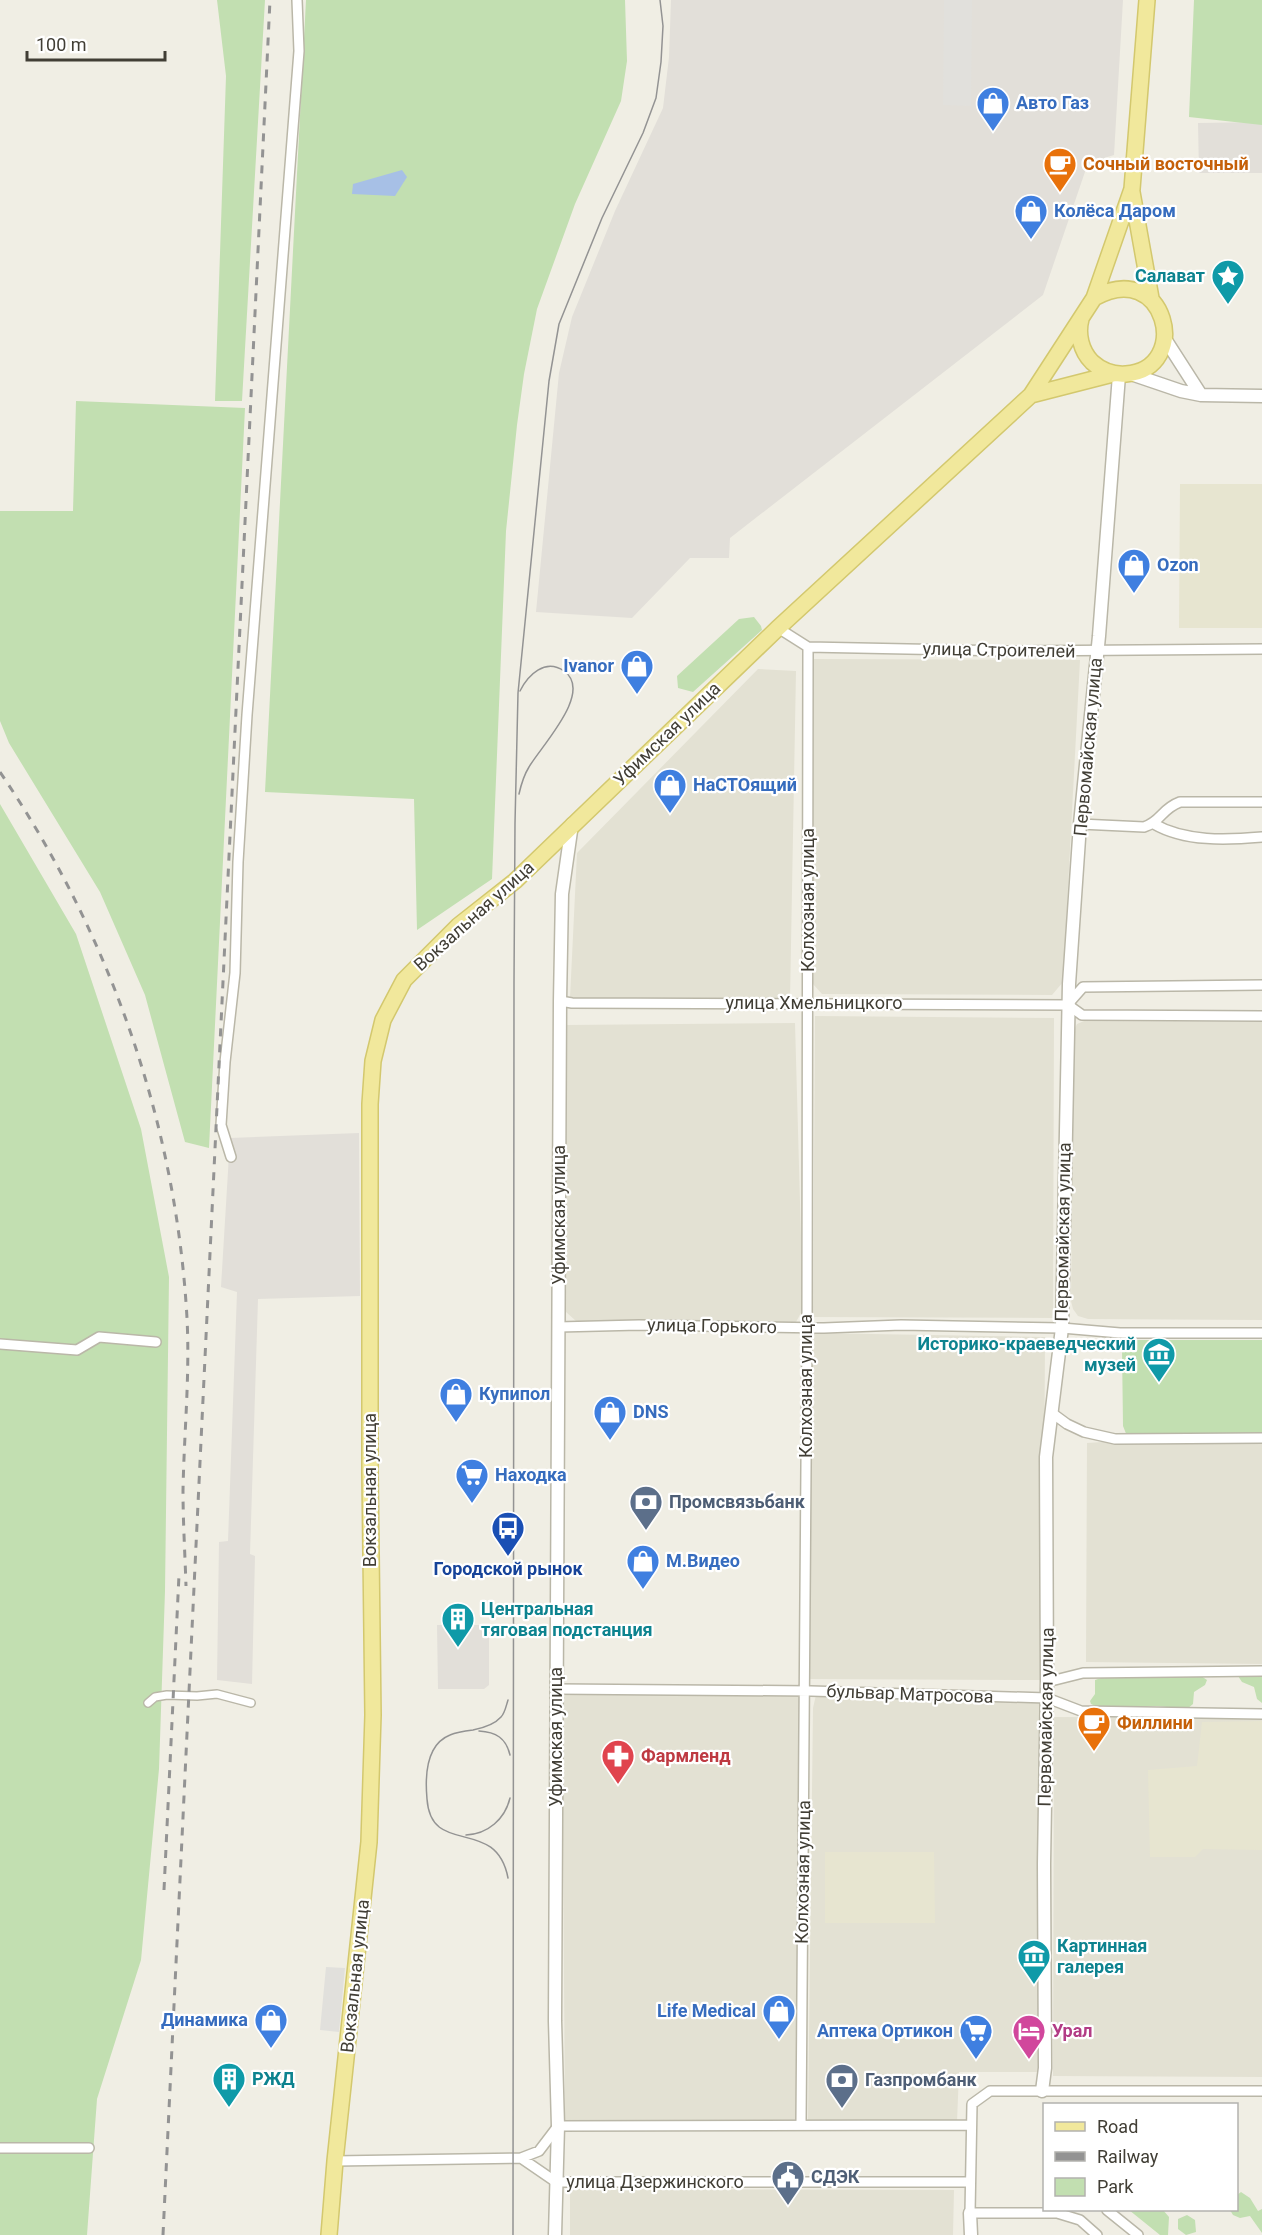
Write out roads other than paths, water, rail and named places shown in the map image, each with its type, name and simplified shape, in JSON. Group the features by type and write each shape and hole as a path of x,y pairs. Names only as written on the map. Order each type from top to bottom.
{"main road":[{"path":"1147,0 1132,189 1151,298"},
{"path":"1031,395 1094,298 1132,189"},
{"path":"1031,395 1143,369 1154,362 1165,339 1165,324 1160,310 1151,298 1137,291 1123,288 1108,291 1094,298"},
{"path":"1083,313 1080,325 1083,350 1096,365 1121,374"},
{"name":"Уфимская улица","path":"572,824 778,628 1031,395"},
{"name":"Вокзальная улица","path":"329,2235 369,1842 373,1736 370,1114 373,1062 383,1020 404,980 458,926 515,881 572,824"}],"street":[{"path":"231,1157 221,1125 235,973 238,862 247,715 299,51 297,0"},
{"path":"1165,339 1201,395"},
{"path":"1121,374 1201,395 1262,396"},
{"name":"Первомайская улица","path":"1041,2091 1045,2068 1046,1457 1062,1328 1068,1005 1080,824 1121,374"},
{"path":"778,628 808,647"},
{"name":"улица Строителей","path":"808,647 1007,651 1262,649"},
{"name":"Колхозная улица","path":"801,2125 807,1328 808,647"},
{"path":"1080,824 1144,827 1154,824 1168,806 1180,802 1262,802"},
{"name":"Уфимская улица","path":"555,2235 558,2126 555,2021 560,1001 562,894 572,824"},
{"path":"1154,824 1164,830 1190,836 1262,837"},
{"path":"1068,1005 1083,987 1262,985"},
{"name":"улица Хмельницкого","path":"560,1001 583,1003 808,1002 1068,1005 1082,1015 1262,1016"},
{"name":"улица Горького","path":"558,1327 639,1325 807,1328 901,1325 1062,1328 1120,1333 1262,1333"},
{"path":"0,1344 77,1350 99,1337 156,1342"},
{"path":"1052,1413 1067,1424 1084,1432 1115,1439 1262,1438"},
{"path":"1047,1682 1083,1673 1262,1671"},
{"name":"бульвар Матросова","path":"557,1689 1047,1698 1082,1710 1262,1714"},
{"path":"148,1703 155,1697 167,1695 217,1695 251,1703"},
{"path":"971,2235 972,2104 990,2091 1262,2091"},
{"path":"335,2161 521,2158 539,2151 558,2126 971,2125"},
{"path":"0,2148 90,2148"},
{"path":"521,2158 556,2182"},
{"name":"улица Дзержинского","path":"556,2182 970,2182"},
{"path":"970,2213 1059,2211 1080,2220 1097,2235"},
{"path":"1108,2211 1138,2235"}],"water":[{"path":"402,170 407,177 395,196 352,194 353,184"}],"tram line":[{"path":"513,2235 514,982 518,693 549,381 559,324 602,218 643,133 656,98 663,26 660,0"},
{"path":"519,794 527,770 569,705 573,692 572,680 557,667 544,667 532,674 520,691"},
{"path":"508,1700 503,1714 495,1722 488,1726 453,1734 442,1740 431,1754 426,1781 431,1817 440,1827 451,1833 491,1847 501,1859 508,1878"},
{"path":"479,1731 490,1733 503,1740 510,1755"},
{"path":"466,1835 481,1832 500,1819 510,1798"}],"railway":[{"path":"163,2235 270,0"},
{"path":"0,772 39,834 74,898 105,965 131,1033 152,1102 169,1173 180,1245 188,1340 183,1491 186,1586"},
{"path":"164,1890 179,1575"}],"place":[{"name":"Авто Газ","path":"993,132"},
{"name":"Сочный восточный","path":"1060,193"},
{"name":"Колёса Даром","path":"1031,240"},
{"name":"Салават","path":"1228,305"},
{"name":"Ozon","path":"1134,594"},
{"name":"Ivanor","path":"637,695"},
{"name":"НаСТОящий","path":"670,814"},
{"name":"Историко-краеведческий музей","path":"1159,1383"},
{"name":"Купипол","path":"456,1423"},
{"name":"DNS","path":"610,1441"},
{"name":"Находка","path":"472,1504"},
{"name":"Промсвязьбанк","path":"646,1531"},
{"name":"Городской рынок","path":"508,1557"},
{"name":"М.Видео","path":"643,1590"},
{"name":"Центральная тяговая подстанция","path":"458,1648"},
{"name":"Филлини","path":"1094,1752"},
{"name":"Фармленд","path":"618,1785"},
{"name":"Картинная галерея","path":"1034,1985"},
{"name":"Life Medical","path":"779,2040"},
{"name":"Динамика","path":"271,2049"},
{"name":"Аптека Ортикон","path":"976,2060"},
{"name":"Урал","path":"1029,2060"},
{"name":"РЖД","path":"229,2108"},
{"name":"Газпромбанк","path":"842,2109"},
{"name":"СДЭК","path":"788,2206"}]}
